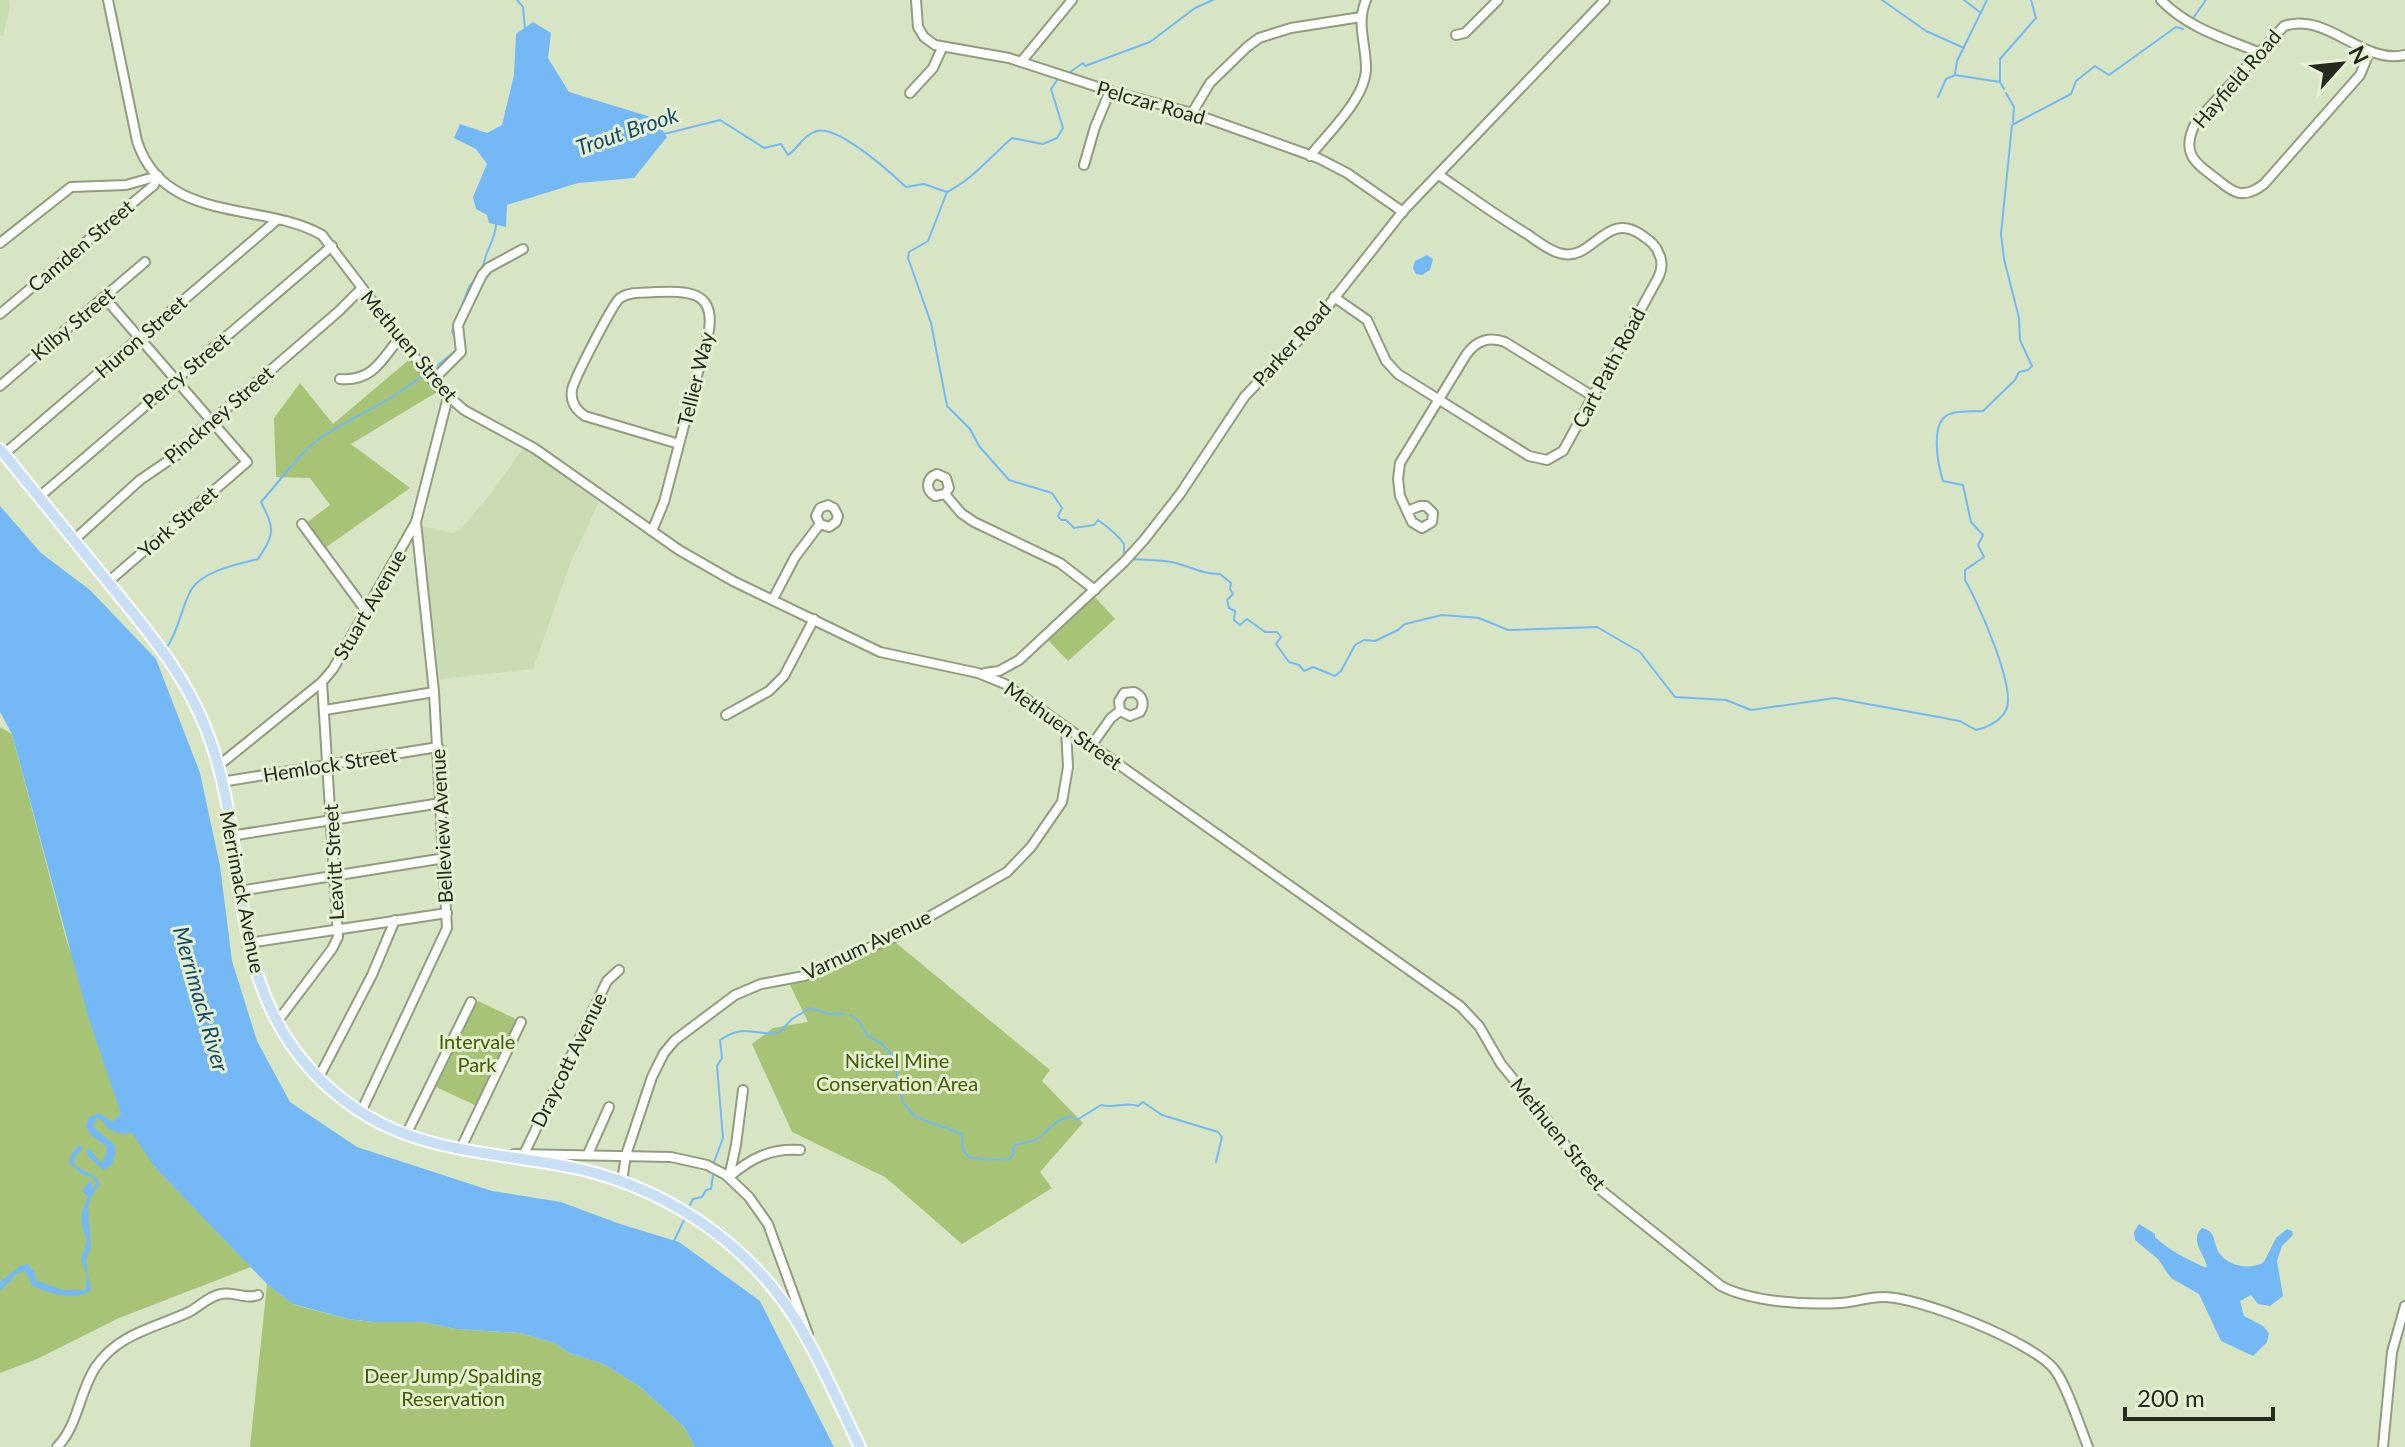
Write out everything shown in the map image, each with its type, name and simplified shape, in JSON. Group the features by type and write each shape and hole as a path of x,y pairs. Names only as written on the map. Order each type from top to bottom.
{"main road":[{"name":"Merrimack Avenue","path":"2,452 168,656 196,705 218,766 248,943 261,990 298,1054 319,1077 361,1112 406,1135 460,1150 565,1166 622,1181 688,1213 736,1249 780,1296 804,1333 860,1447"}],"street":[{"name":"Methuen Street","path":"108,0 137,141 158,176 200,202 308,228 322,235 433,380 448,397 473,416 534,448 694,560 880,652 976,673 1005,684 1460,1006 1479,1026 1501,1064 1592,1182 1711,1279 1740,1294 1775,1300 1840,1303 1885,1297 1927,1305 2021,1345 2045,1359 2057,1372 2088,1447"},
{"path":"910,93 933,68 942,48 921,33 916,21 916,0"},
{"path":"1021,62 1072,0"},
{"path":"1310,156 1363,87 1366,69 1361,17 1366,0"},
{"path":"1456,35 1465,33 1498,0"},
{"name":"Parker Road","path":"976,673 999,671 1011,665 1124,562 1162,517 1245,396 1310,328 1403,212 1605,0"},
{"path":"2161,0 2199,29 2258,52"},
{"path":"1192,113 1210,83 1259,38 1291,28 1361,17"},
{"name":"Hayfield Road","path":"2370,51 2360,75 2264,184 2253,191 2241,193 2230,189 2197,165 2188,147 2196,122 2284,26 2295,23 2316,26 2370,51 2405,55"},
{"name":"Pelczar Road","path":"942,48 1021,62 1192,113 1338,168 1403,212"},
{"path":"1084,165 1110,91"},
{"name":"Cart Path Road","path":"1334,297 1367,320 1393,370 1524,453 1543,460 1552,459 1563,451 1660,274 1661,260 1656,247 1634,230 1620,228 1607,232 1576,254 1557,253 1439,175"},
{"path":"0,243 71,187 126,185 158,176"},
{"name":"Camden Street","path":"0,314 154,185 158,176"},
{"name":"Huron Street","path":"2,452 277,220"},
{"name":"Percy Street","path":"39,497 332,246"},
{"path":"433,380 461,352 458,325 482,275 488,268 523,249"},
{"name":"Kilby Street","path":"0,386 145,262"},
{"name":"Pinckney Street","path":"74,540 140,480 187,448 212,421 362,288"},
{"name":"Tellier Way","path":"652,531 662,512 709,330 709,312 697,295 687,292 627,295 614,304 576,378 571,392 573,402 585,416 679,444"},
{"path":"104,297 212,421"},
{"path":"340,379 356,380 371,371 400,337"},
{"path":"1407,511 1398,484 1400,463 1469,351 1481,341 1493,339 1511,346 1594,397"},
{"name":"Stuart Avenue","path":"218,766 322,682 333,669 416,522 448,397"},
{"name":"York Street","path":"108,582 247,462 212,421"},
{"path":"945,494 966,517 1067,567 1095,590"},
{"name":"Belleview Avenue","path":"361,1112 447,928 434,692 416,522"},
{"path":"302,524 366,611"},
{"path":"773,599 795,557 820,524"},
{"path":"726,715 769,691 784,676 814,619"},
{"name":"Leavitt Street","path":"277,1022 338,937 322,682"},
{"path":"325,710 434,692"},
{"path":"1091,746 1120,711"},
{"name":"Varnum Avenue","path":"622,1181 626,1155 652,1077 664,1053 675,1040 724,1003 761,984 812,973 894,937 988,885 1014,866 1049,824 1062,802 1068,767 1066,728"},
{"name":"Hemlock Street","path":"221,782 438,747"},
{"path":"230,836 441,803"},
{"path":"239,891 445,858"},
{"path":"248,943 447,913"},
{"path":"319,1077 372,975 395,920"},
{"name":"Draycott Avenue","path":"524,1154 607,981 619,970"},
{"path":"406,1135 471,1002"},
{"path":"460,1150 521,1022"},
{"path":"729,1177 743,1090"},
{"path":"588,1154 609,1107"},
{"path":"729,1177 766,1153 800,1150"},
{"path":"493,1155 588,1154 690,1160 729,1177 749,1197 768,1224 820,1366"},
{"path":"57,1447 70,1428 93,1371 109,1349 140,1331 190,1311 217,1294 253,1298 258,1295"},
{"path":"2383,1447 2392,1352 2405,1306"}],"shaded area":[{"path":"0,0 9,0 10,7 3,36 0,35"},
{"path":"524,447 599,502 570,564 533,669 440,679 421,526 453,533 462,528"}],"green space":[{"path":"411,358 437,392 351,444 410,488 325,548 306,523 330,505 310,478 276,477 274,418 300,383 333,424"},
{"path":"1094,596 1115,619 1068,661 1048,640"},
{"path":"0,727 12,734 67,942 154,1166 251,1267 119,1318 37,1359 0,1373"},
{"name":"Nickel Mine Conservation Area","path":"895,942 1050,1070 1042,1081 1083,1123 1040,1172 1052,1188 962,1244 885,1177 792,1132 752,1044 773,1028 808,1022 790,985 817,978"},
{"name":"Intervale Park","path":"478,1001 518,1020 477,1106 436,1087"},
{"name":"Deer Jump/Spalding Reservation","path":"267,1284 295,1305 348,1319 422,1322 456,1329 520,1333 555,1343 569,1353 603,1364 639,1386 684,1427 695,1447 250,1447"}],"water":[{"path":"533,22 551,33 548,58 569,92 654,118 667,137 634,178 578,183 507,205 506,227 489,223 487,215 476,209 473,197 487,164 476,149 454,138 460,124 487,133 502,125 514,75 516,34"},
{"path":"1427,255 1433,259 1430,270 1422,275 1416,274 1413,268 1415,261"},
{"name":"Merrimack River","path":"0,506 41,553 90,590 156,659 200,773 220,866 232,961 257,1041 290,1102 357,1147 492,1191 561,1202 679,1242 760,1301 834,1447 695,1447 684,1427 639,1386 603,1364 569,1353 555,1343 520,1333 456,1329 422,1322 348,1319 293,1304 267,1284 154,1166 132,1133 123,1134 108,1129 103,1121 96,1118 93,1127 114,1144 115,1156 110,1166 103,1170 87,1155 90,1149 99,1161 104,1161 107,1147 90,1134 86,1126 89,1117 100,1113 112,1122 121,1114 88,1016 12,734 0,712"},
{"path":"79,1145 83,1148 75,1157 74,1165 96,1177 100,1184 88,1208 91,1246 86,1261 91,1290 71,1296 47,1291 33,1286 25,1271 18,1273 0,1291 0,1282 27,1264 34,1271 37,1281 63,1290 86,1290 87,1275 81,1260 87,1240 82,1218 88,1197 82,1191 89,1181 93,1191 96,1183 69,1163"},
{"path":"2139,1224 2172,1250 2204,1267 2207,1267 2197,1242 2202,1228 2213,1235 2224,1258 2247,1266 2264,1262 2276,1238 2287,1229 2292,1231 2293,1235 2282,1246 2277,1261 2283,1296 2270,1306 2258,1304 2251,1295 2240,1301 2244,1316 2263,1326 2269,1333 2267,1342 2253,1356 2221,1341 2199,1294 2171,1278 2158,1259 2135,1240 2134,1232"}],"waterway":[{"path":"517,0 523,7 525,29"},
{"name":"Trout Brook","path":"1070,72 1083,63 1085,66 1150,42 1195,8 1213,0"},
{"path":"1882,0 1926,31 1964,48"},
{"path":"1964,0 1981,13"},
{"path":"1955,74 1957,61 1987,0"},
{"path":"2000,82 2000,59 2036,18 2031,0"},
{"path":"2193,18 2206,0"},
{"path":"1132,559 1171,562 1220,574 1231,583 1233,594 1227,600 1229,608 1235,611 1234,620 1240,625 1247,619 1265,632 1277,632 1281,637 1276,644 1289,662 1299,665 1304,671 1313,667 1335,676 1355,645 1364,640 1375,641 1405,624 1442,615 1479,618 1508,630 1597,627 1640,652 1675,697 1726,700 1751,710 1835,698 1960,721 1976,730 1989,726 2006,710 2008,699 1994,645 1965,580 1965,570 1984,557 1978,545 1983,535 1971,522 1963,485 1943,481 1937,434 1943,418 1958,412 1983,411 2015,380 2019,372 2032,366 2020,340 2019,318 2001,234 2012,125 2071,94 2076,81 2095,66 2109,75 2176,27 2183,29"},
{"path":"1938,97 1946,79 1955,75 2000,82 2004,89"},
{"name":"Trout Brook","path":"664,134 720,120 764,148 781,144 788,155 812,133 826,131 863,151 906,187 924,184 947,192 973,174 1012,138 1043,144 1057,138 1063,128 1051,89 1058,79"},
{"path":"2006,93 2014,107 2013,122"},
{"path":"947,192 928,241 909,252 908,258 931,323 947,406 970,429 979,446 1009,480 1052,493 1062,508 1058,516 1074,528 1094,525 1098,520 1121,540 1124,553"},
{"path":"483,267 496,225"},
{"path":"459,313 477,276"},
{"path":"454,326 452,331 457,343"},
{"path":"434,368 458,349"},
{"path":"167,647 196,583 221,569 258,559 271,531 261,502 300,457 326,434 423,375"},
{"path":"714,1162 723,1138 717,1066 722,1058 720,1040 743,1031 779,1033 792,1019 810,1008 830,1014 844,1014"},
{"path":"850,1015 858,1020 868,1036 881,1043 893,1056 903,1103 916,1117 962,1134 963,1150 969,1157 1009,1159 1015,1145 1036,1140 1058,1121 1070,1116 1077,1120 1101,1105 1138,1106 1143,1102 1162,1115 1218,1132 1222,1137 1216,1162"},
{"path":"690,1205 693,1199 702,1197 706,1190 711,1189 713,1175"},
{"path":"674,1241 684,1220"}]}
